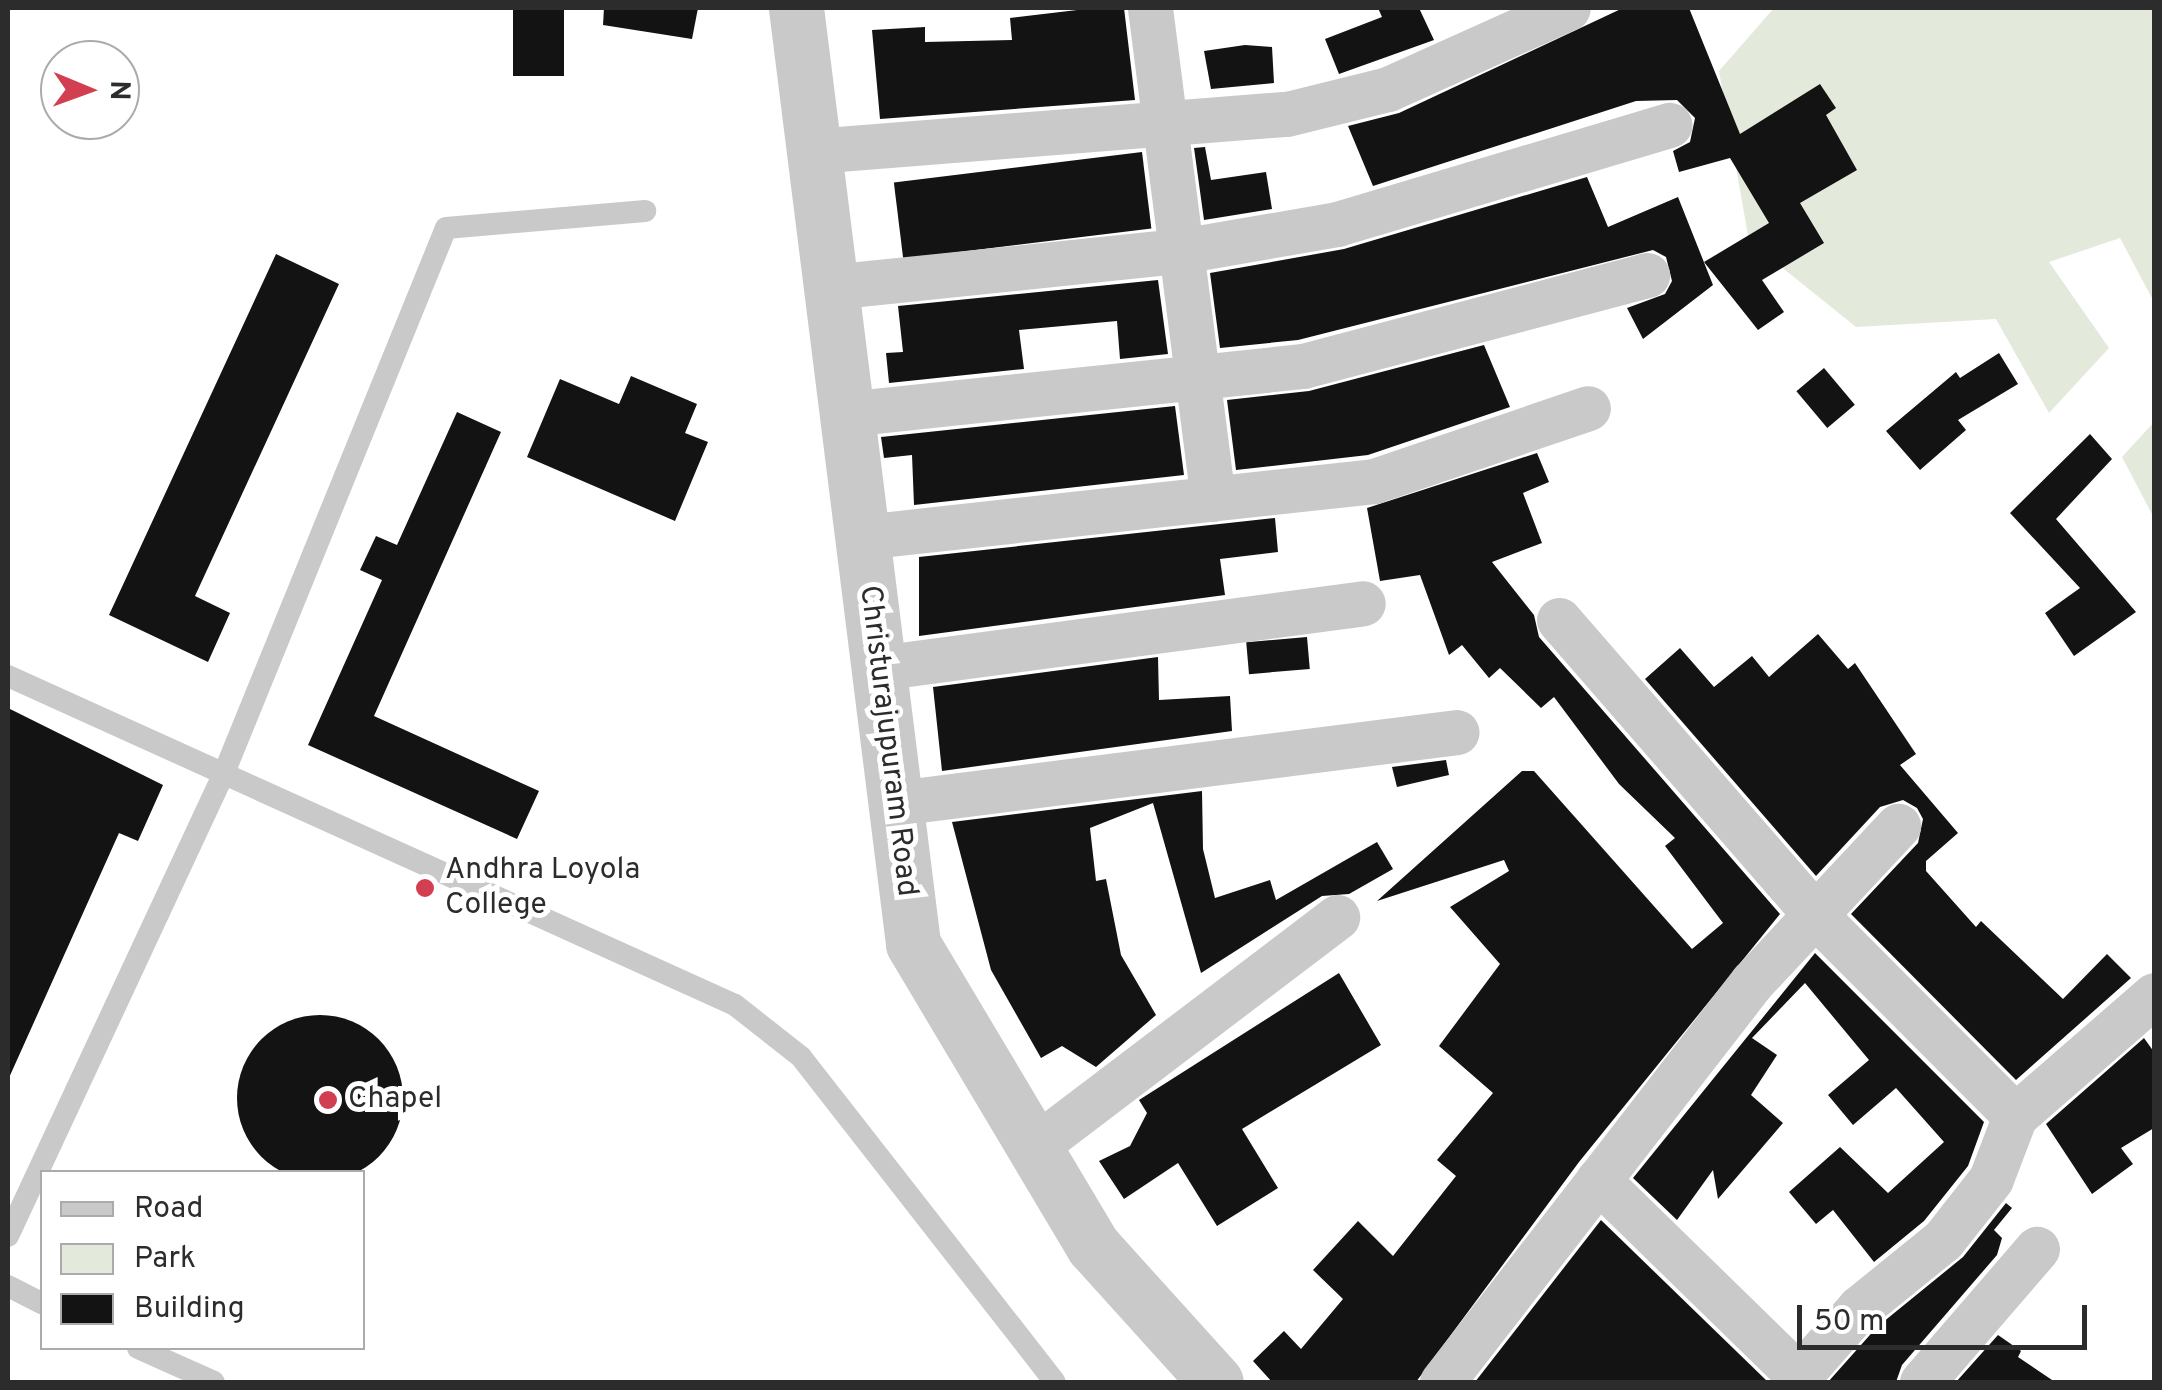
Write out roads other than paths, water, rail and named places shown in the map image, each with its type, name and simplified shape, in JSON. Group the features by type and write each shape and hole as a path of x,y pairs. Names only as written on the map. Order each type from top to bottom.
{"street":[{"name":"Christurajupuram Road","path":"796,8 913,944 1093,1246 1216,1382"},
{"path":"1150,8 1213,499"},
{"path":"812,151 1163,124 1338,104 1568,8"},
{"path":"830,287 1181,251 1336,224 1670,125"},
{"path":"846,414 1303,366 1647,275"},
{"path":"862,538 1374,481 1588,408"},
{"path":"878,668 1364,603"},
{"path":"1559,620 1814,915 2015,1116"},
{"path":"896,802 1458,732"},
{"path":"1442,1382 1598,1180 1814,915 1898,826"},
{"path":"1033,1148 1337,917"},
{"path":"1598,1180 1797,1379 1859,1308 1943,1240 1991,1178 2015,1116 2154,995"},
{"path":"1942,1376 2037,1249"}],"lane":[{"path":"8,1236 224,773 446,228 644,211"},
{"path":"8,676 735,1006 800,1058 1055,1382"},
{"path":"8,1286 40,1302"},
{"path":"142,1350 214,1382"}],"place":[{"name":"Andhra Loyola College","path":"425,888"},
{"name":"Chapel","path":"328,1100"}]}
